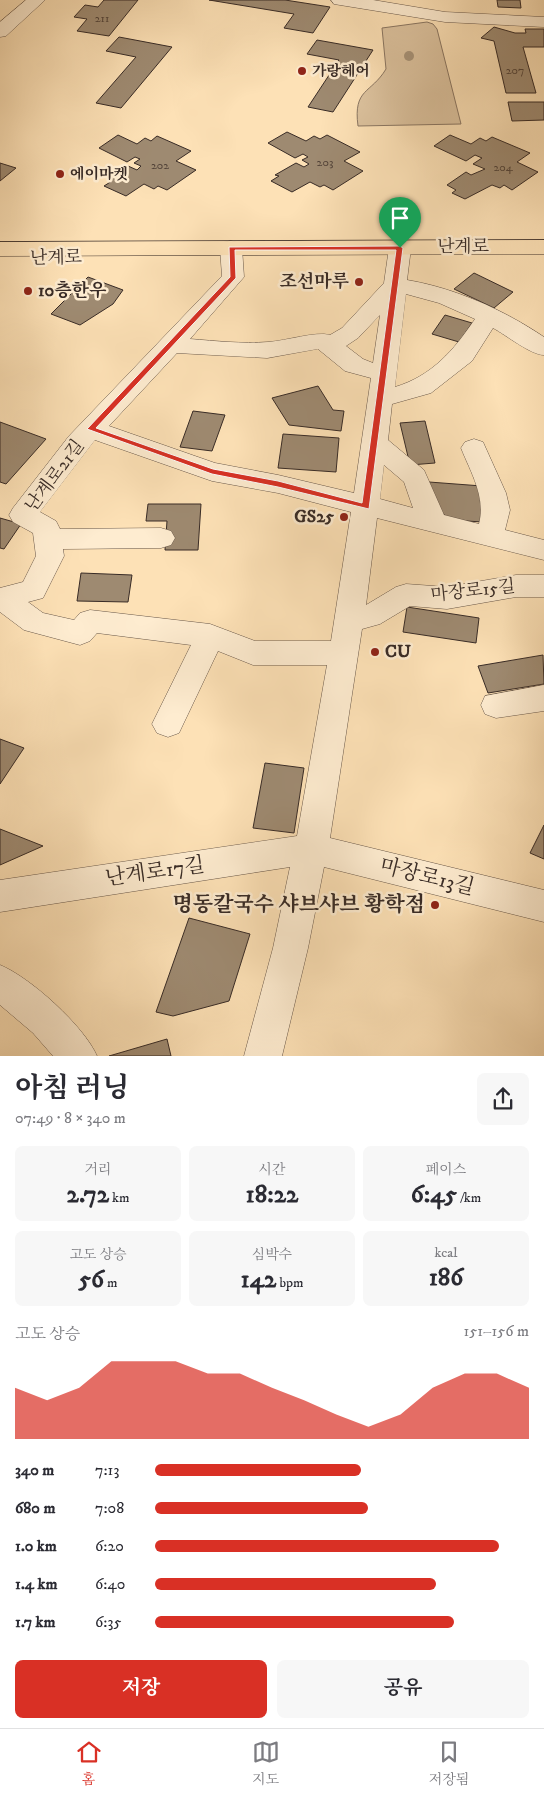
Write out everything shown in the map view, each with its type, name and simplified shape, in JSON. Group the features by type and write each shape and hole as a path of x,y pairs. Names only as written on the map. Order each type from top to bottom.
{"main road":[{"name":"난계로","path":"0,250 544,247"},
{"name":"난계로","path":"0,259 181,257 231,248"}],"street":[{"path":"0,32 36,0"},
{"path":"340,0 445,17 544,22"},
{"name":"난계로21길","path":"1,599 33,590 50,556 46,528 23,515 78,442 172,345 233,277 231,248"},
{"path":"263,1056 283,983 311,849 366,507 400,248"},
{"path":"395,285 441,294 529,337 543,349"},
{"path":"329,346 350,333 395,285"},
{"path":"172,345 259,351 305,346 322,340 382,386 422,387 463,355 489,317"},
{"path":"91,429 212,472 278,484 544,550"},
{"path":"375,443 414,477 433,523"},
{"path":"474,448 493,493 496,510 489,537"},
{"name":"난계로21길","path":"48,539 161,538"},
{"name":"마장로15길","path":"349,620 370,616 406,595 447,598 516,586 544,586"},
{"path":"1,599 34,622 80,632 90,621 210,636 253,653 344,652"},
{"path":"168,724 210,636"},
{"path":"496,705 544,698"},
{"name":"난계로17길","path":"0,896 311,849"},
{"name":"마장로13길","path":"311,849 544,906"},
{"path":"0,982 46,1020 78,1056"}],"shaded area":[{"path":"427,22 433,24 437,29 461,124 358,126 357,114 361,98 386,69 382,28"}],"building":[{"path":"104,0 138,0 109,36 77,31 87,19 74,17 85,5 98,7"},
{"path":"209,0 285,0 330,7 313,33 284,28 294,14"},
{"path":"497,0 520,0 521,8 498,7"},
{"path":"494,27 515,33 526,33 525,29 544,29 544,47 523,47 536,93 506,93 494,41 481,38"},
{"path":"119,37 172,47 121,108 96,103 136,57 106,51"},
{"path":"317,40 373,50 333,112 308,107 339,60 307,54"},
{"path":"508,102 544,102 544,120 512,121"},
{"path":"287,132 306,141 314,136 320,139 327,135 360,152 344,161 363,171 333,190 324,185 320,187 310,182 292,192 271,181 279,176 275,175 296,163 304,167 309,164 302,160 308,157 303,154 295,158 268,143"},
{"path":"118,135 137,144 145,138 151,141 157,136 191,151 176,161 196,170 167,190 158,186 154,189 144,184 126,196 104,186 112,181 108,179 128,166 137,170 141,166 134,163 140,159 135,157 127,162 99,148"},
{"path":"450,135 471,144 480,138 486,141 492,137 530,153 517,162 538,172 512,190 504,185 500,188 492,185 465,199 452,193 456,190 447,185 466,172 471,175 485,169 473,164 482,158 475,155 466,161 434,146"},
{"path":"0,163 16,168 0,181"},
{"path":"474,273 513,292 494,308 454,289"},
{"path":"88,277 123,290 113,304 80,325 51,314"},
{"path":"445,315 472,323 459,342 432,334"},
{"path":"318,386 333,410 344,411 341,431 289,425 272,398"},
{"path":"193,411 225,415 212,451 180,447"},
{"path":"425,421 435,463 410,465 400,423"},
{"path":"0,422 46,439 6,484 0,482"},
{"path":"283,434 339,438 336,472 278,468"},
{"path":"429,482 482,486 483,522 450,520 429,501"},
{"path":"148,504 201,504 198,550 165,550 167,521 146,521"},
{"path":"0,518 21,524 4,549 0,548"},
{"path":"81,573 132,575 128,602 77,601"},
{"path":"407,607 479,618 476,643 403,632"},
{"path":"543,655 544,684 488,693 478,666"},
{"path":"0,739 24,748 0,784"},
{"path":"265,763 304,768 294,833 253,828"},
{"path":"544,825 544,859 530,853"},
{"path":"0,829 43,846 0,865"},
{"path":"189,918 250,934 229,1001 173,1016 156,1012"},
{"path":"167,1039 171,1056 109,1056"}],"place":[{"name":"가랑헤어","path":"302,71"},
{"name":"에이마켓","path":"60,174"},
{"name":"조선마루","path":"359,282"},
{"name":"10층한우","path":"28,291"},
{"name":"GS25","path":"344,517"},
{"name":"CU","path":"375,652"},
{"name":"명동칼국수 샤브샤브 황학점","path":"435,905"}],"route":[{"path":"231,248 400,248 366,507 278,484 212,472 91,429 172,345 233,277 231,248"}]}
